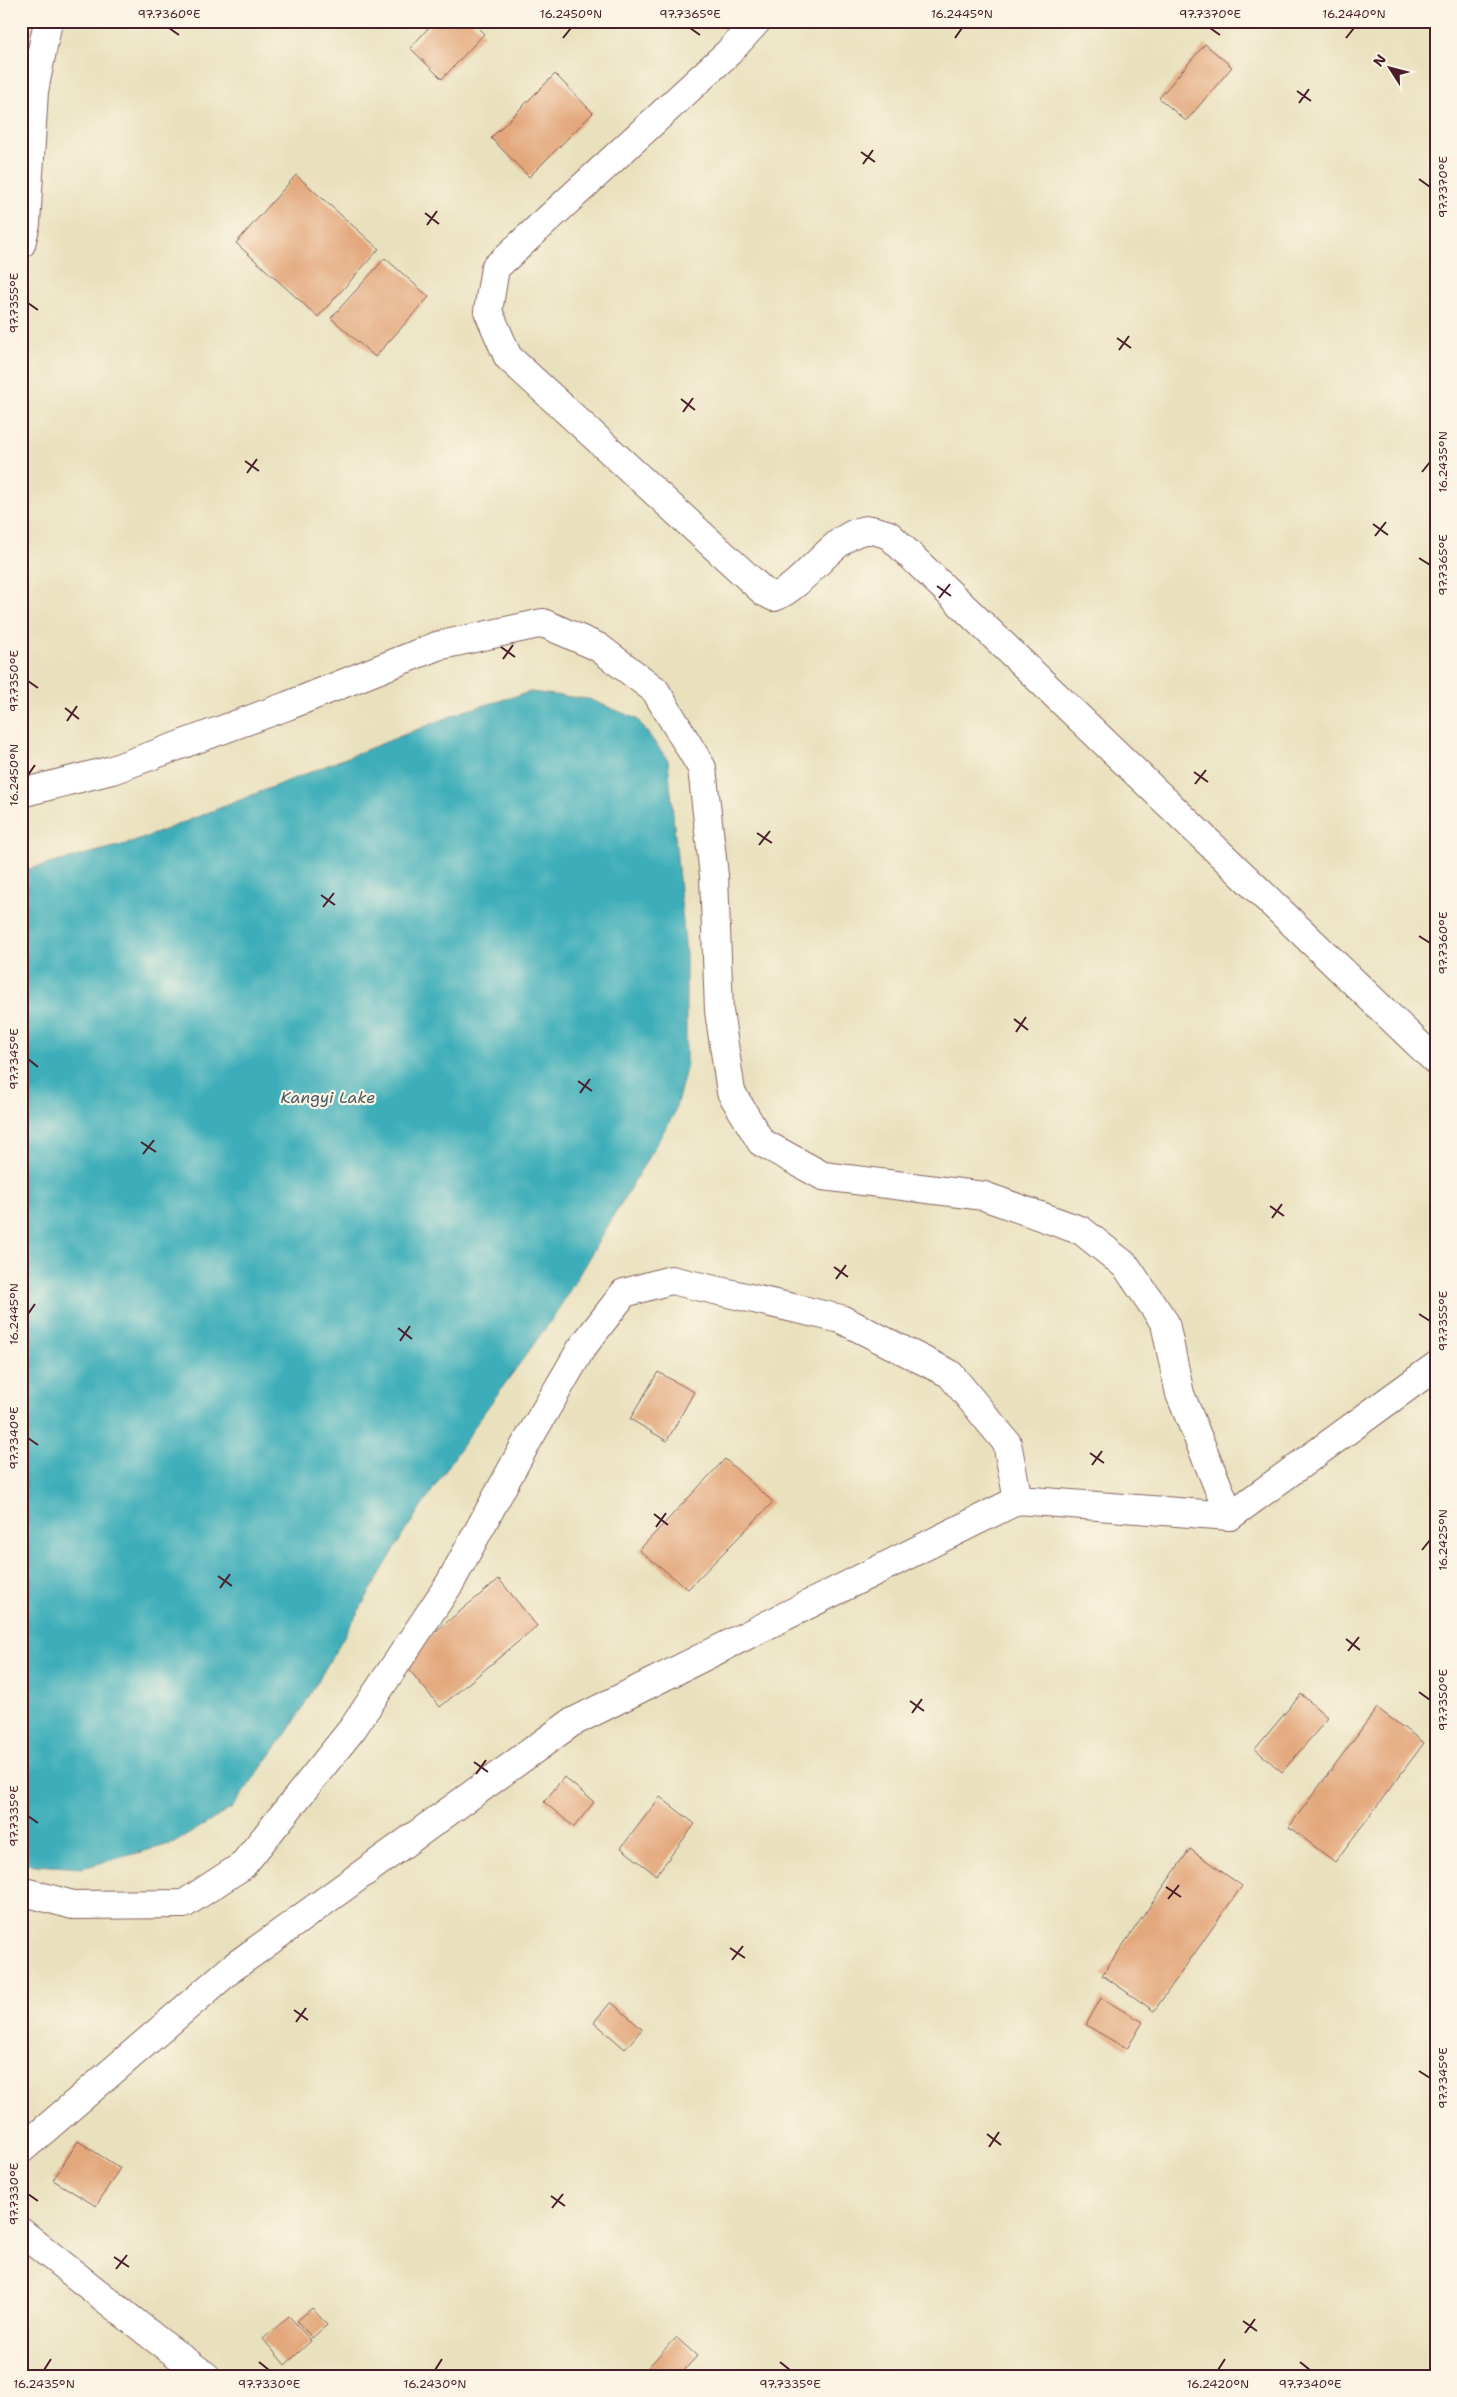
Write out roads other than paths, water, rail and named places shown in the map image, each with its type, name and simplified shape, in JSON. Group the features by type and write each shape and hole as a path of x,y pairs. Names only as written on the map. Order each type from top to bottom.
{"street":[{"path":"21,244 26,224 34,91 48,21"},
{"path":"757,21 729,52 495,268 488,311 508,357 764,592 774,597 786,592 843,539 869,530 889,535 1436,1061"},
{"path":"21,793 112,770 287,706 438,646 542,623 598,647 655,690 702,768 714,876 719,1011 731,1092 761,1142 823,1176 984,1196 1082,1231 1126,1266 1166,1323 1180,1394 1230,1516"},
{"path":"21,1891 73,1905 184,1904 242,1866 353,1728 450,1583 524,1447 581,1349 624,1293 671,1280 841,1319 950,1374 1007,1443 1018,1500"},
{"path":"21,2150 232,1968 571,1723 1018,1500 1230,1516 1436,1366"},
{"path":"21,2232 157,2340 206,2376"}],"water":[{"name":"Kangyi Lake","path":"530,692 589,699 637,719 668,760 686,955 686,1069 674,1114 555,1315 485,1411 404,1533 293,1724 232,1808 174,1843 82,1868 21,1864 21,871 134,842 464,711"}]}
